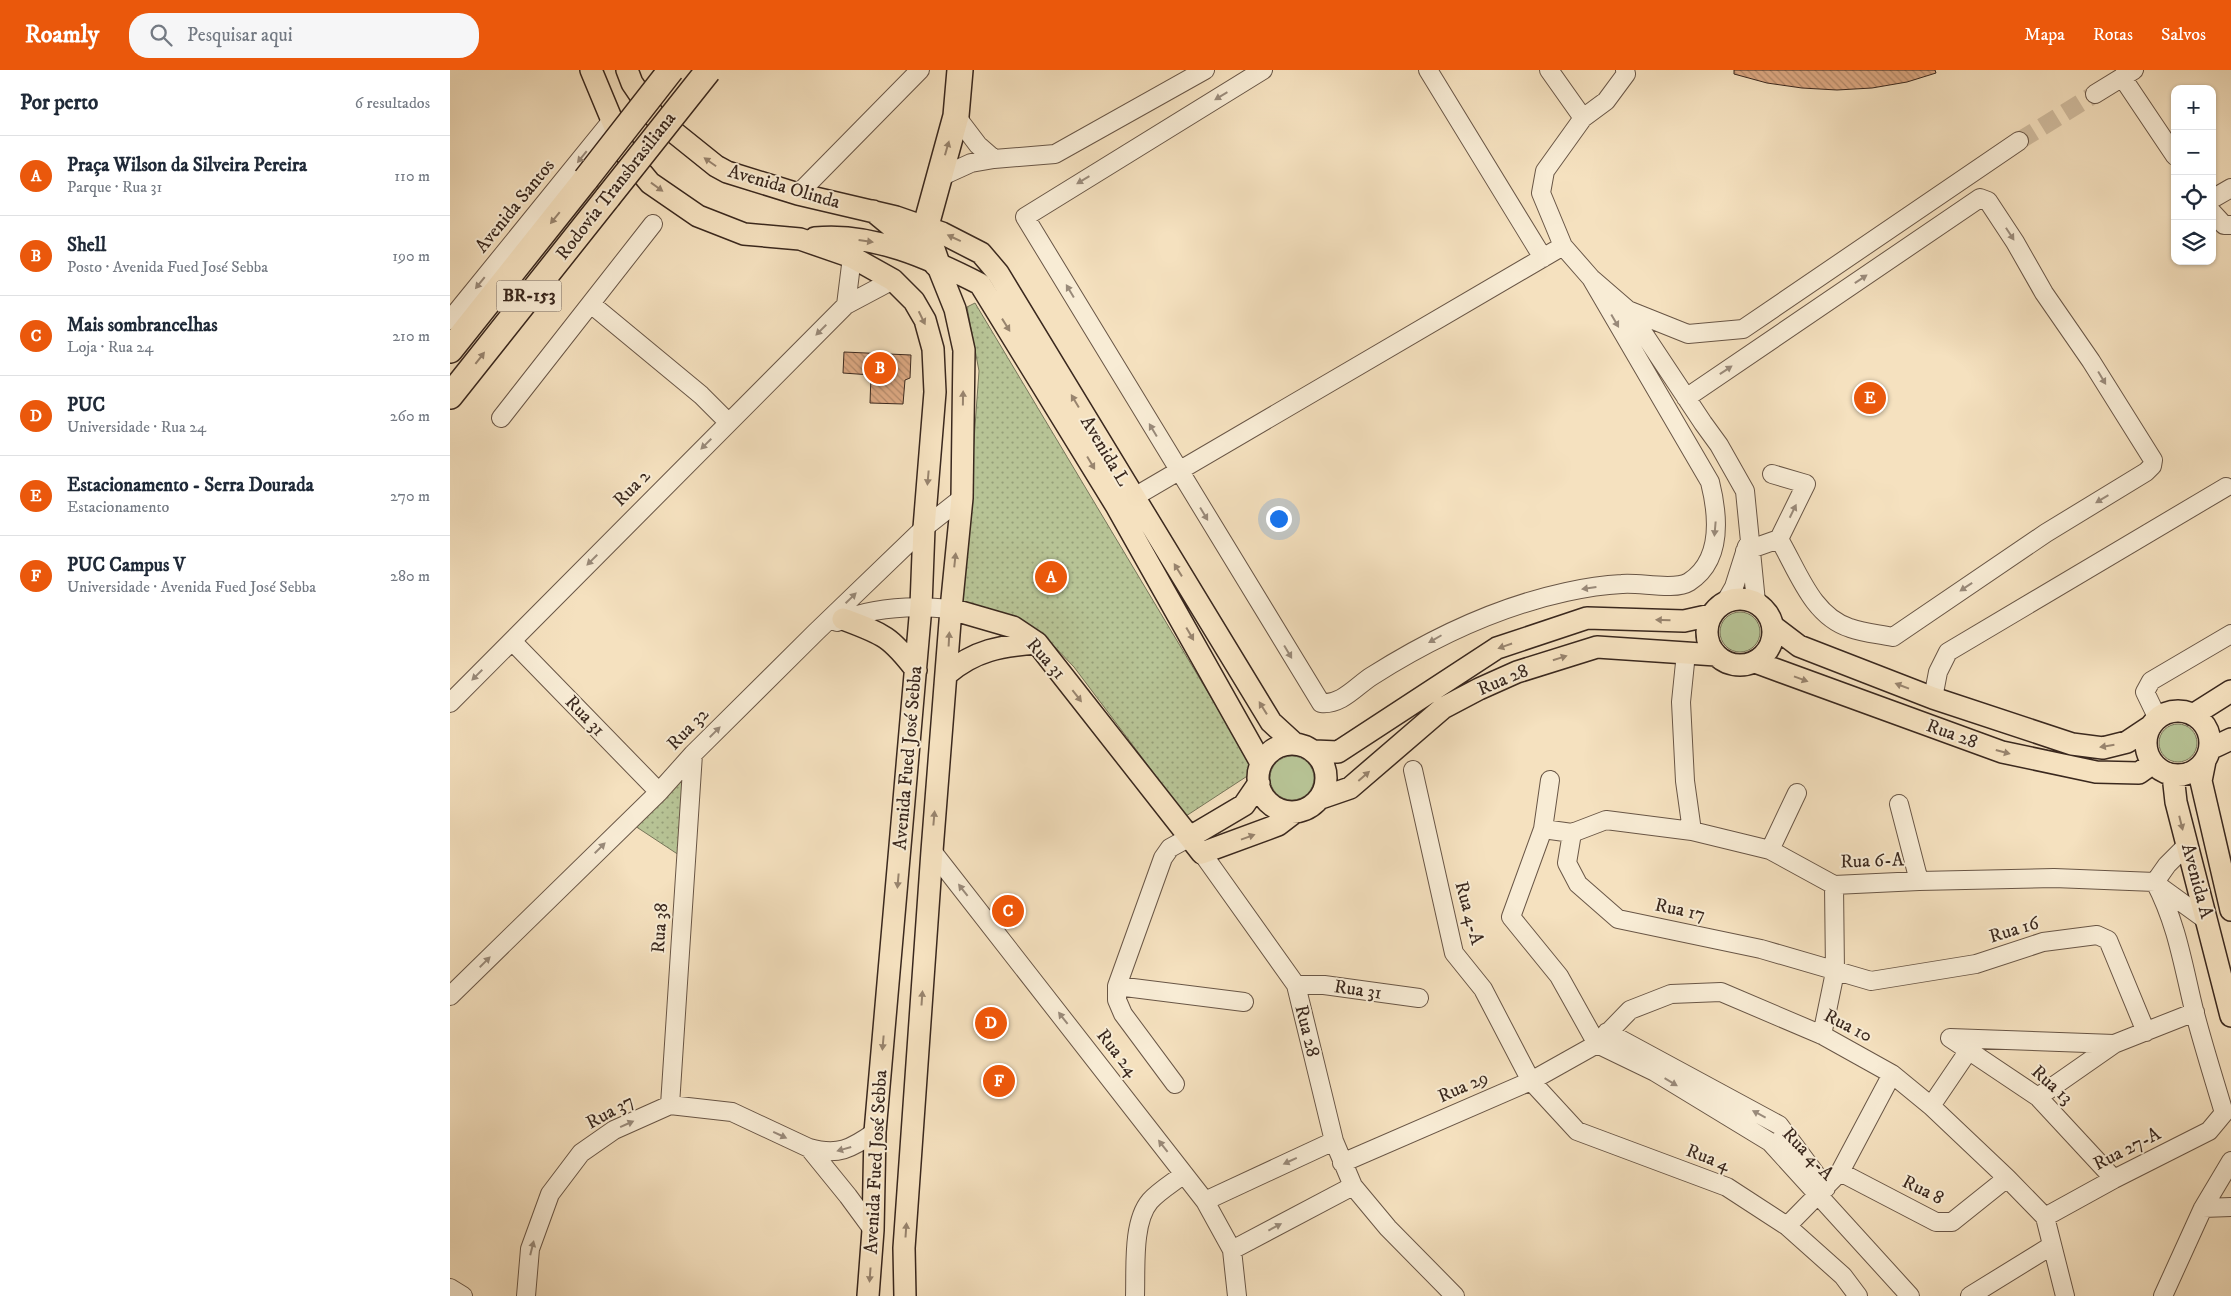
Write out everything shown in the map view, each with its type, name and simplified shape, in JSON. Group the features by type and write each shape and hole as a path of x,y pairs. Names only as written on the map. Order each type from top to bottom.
{"highway":[{"name":"Rodovia Transbrasiliana","path":"450,350 671,70"},
{"path":"937,264 926,229 956,116 960,70"},
{"name":"Rodovia Transbrasiliana","path":"450,396 708,71"}],"main road":[{"path":"591,70 626,154 650,182 698,216 744,234 800,240 852,257"},
{"name":"Avenida Olinda","path":"630,74 655,117 716,166 728,172 798,194 873,212 893,226 937,264"},
{"name":"Avenida L","path":"873,212 896,217 926,229 942,232 981,252 998,273 1125,502 1260,773"},
{"path":"800,240 829,236 883,244 937,264 980,284"},
{"name":"Avenida Fued José Sebba","path":"852,257 893,280 914,302 925,320 933,349 935,392 924,528 916,670 875,1132 873,1230 868,1296"},
{"path":"893,280 921,268 937,264"},
{"name":"Avenida Fued José Sebba","path":"904,1296 904,1248 932,851 947,674 950,609 962,498 964,350 955,309 937,264"},
{"path":"955,309 960,295 966,287 980,284"},
{"name":"Avenida L","path":"980,284 1271,722 1304,748"},
{"path":"1736,598 1746,598 1756,602 1765,608 1771,617 1774,627 1774,638 1770,648 1764,656 1755,662 1745,665 1734,665 1724,661 1716,655 1710,646 1707,636 1707,625 1718,608 1736,598"},
{"name":"Rua 28","path":"1304,748 1338,752 1497,648 1587,618 1684,621 1718,608"},
{"name":"Rua 31","path":"950,609 1013,627 1037,644 1171,816 1196,845"},
{"path":"844,619 886,636 898,647 916,670"},
{"name":"Rua 28","path":"1774,627 1799,646 1933,698 2072,744 2103,748 2127,742 2154,722"},
{"path":"947,674 960,663 977,654 1004,646 1037,644"},
{"name":"Rua 28","path":"1321,798 1350,788 1443,708 1517,672 1596,647 1716,655"},
{"name":"Rua 28","path":"1755,662 2002,752 2096,772 2139,773 2153,763"},
{"path":"2193,715 2231,691"},
{"path":"2208,755 2210,739 2207,729 2193,715 2174,712 2154,722 2146,745 2153,763 2165,773 2173,775 2191,773 2208,755 2231,739"},
{"path":"1196,845 1244,805 1260,773 1275,748 1304,748 1321,759 1327,778 1321,798 1305,810 1295,812 1285,811 1267,801 1260,773"},
{"name":"Avenida A","path":"2208,755 2201,781 2231,910"},
{"name":"Avenida A","path":"2173,775 2176,802 2231,1016"},
{"path":"1196,845 1278,826 1295,812"}],"street":[{"path":"798,194 920,70"},
{"path":"938,178 971,163 994,159 1055,154 1205,70"},
{"path":"1263,70 1025,217 1178,472 1321,703 1330,704 1336,702 1372,676 1449,631 1524,604 1566,592 1616,584 1680,585 1689,582 1702,569 1712,553 1716,529 1716,505 1710,482 1591,278"},
{"path":"1428,70 1461,127 1543,258"},
{"path":"1549,70 1583,118"},
{"path":"1625,70 1626,74 1606,101 1583,118 1545,171 1541,193 1563,246 1591,278 1628,310 1719,445 1745,491 1748,514 1748,547 1756,602"},
{"path":"2094,94 2128,73 2171,149"},
{"path":"956,116 978,145 994,159"},
{"name":"Avenida Santos","path":"450,320 613,119"},
{"path":"1628,310 1688,334 1743,329 2019,141"},
{"path":"2216,197 2231,188"},
{"path":"1686,398 1980,198 1988,201 2015,242 2044,293 2122,408 2153,460 2152,466 2146,472 2046,533 1893,637 1850,628 1824,615 1807,590 1779,539"},
{"path":"2216,216 2224,225 2231,225"},
{"path":"502,418 653,224"},
{"path":"1125,502 1563,246"},
{"path":"846,305 852,257"},
{"name":"Rua 2","path":"450,703 846,305 893,280"},
{"path":"591,304 701,395 728,422"},
{"path":"1699,464 1719,445"},
{"path":"1748,547 1779,539 1806,484 1772,474"},
{"path":"1933,698 1938,672 1948,652 2226,487"},
{"name":"Rua 32","path":"450,996 660,792 692,754 816,632 924,528 962,498"},
{"path":"1718,608 1734,587 1748,547"},
{"name":"Rua 31","path":"816,632 858,614 921,606 950,609"},
{"path":"2154,722 2145,692 2151,682 2231,634"},
{"name":"Rua 31","path":"512,641 660,792"},
{"path":"1686,653 1682,711 1685,781 1692,831"},
{"name":"Rua 38","path":"670,1106 692,754"},
{"name":"Rua 4-A","path":"1413,770 1454,953 1483,989 1531,1081"},
{"path":"1550,780 1543,829 1511,917 1559,976 1602,1038"},
{"path":"1770,850 1797,793"},
{"path":"1900,804 1919,881"},
{"name":"Rua 6-A","path":"1543,829 1572,833 1606,820 1692,831 1770,850 1834,885 2054,878 2155,882"},
{"name":"Rua 17","path":"1572,833 1567,863 1578,884 1618,919 1761,949 1814,963 1835,972"},
{"path":"1175,1084 1122,1014 1117,1000 1117,986 1163,858 1170,848 1196,845"},
{"name":"Rua 28","path":"1196,845 1296,985 1334,1141 1353,1186 1388,1228 1455,1296"},
{"path":"2155,882 2167,865 2187,845"},
{"name":"Rua 24","path":"932,851 1205,1201 1232,1250 1237,1296"},
{"path":"2155,882 2163,890 2206,920"},
{"path":"2038,1097 2114,1044 2195,1012 2177,932 2166,903 2155,882"},
{"path":"1822,1035 1835,972 1834,885"},
{"name":"Rua 16","path":"1835,972 1871,981 1976,964 2043,942 2097,935 2108,940 2146,1032"},
{"name":"Rua 31","path":"1296,985 1324,985 1419,998"},
{"path":"1117,986 1244,1002"},
{"name":"Rua 10","path":"1602,1038 1630,1010 1671,994 1721,992 1822,1035 1892,1074 1931,1106 2045,1217"},
{"name":"Rua 27-A","path":"2045,1217 2114,1179 2209,1131 2224,1113 2195,1012"},
{"name":"Rua 4-A","path":"1602,1038 1770,1142 1822,1191 1910,1296"},
{"name":"Rua 29","path":"1342,1163 1531,1081 1602,1038"},
{"name":"Rua 13","path":"2114,1044 1950,1038 2038,1097 2114,1179"},
{"path":"1931,1106 1969,1050"},
{"path":"1787,1226 1840,1172 1892,1074"},
{"name":"Rua 4","path":"1531,1081 1577,1131 1727,1188 1787,1226 1843,1276 1858,1296"},
{"name":"Rua 37","path":"526,1296 530,1249 550,1194 581,1154 614,1130 670,1106 732,1112 808,1148 827,1153 845,1150 875,1132"},
{"path":"1205,1201 1334,1141"},
{"name":"Rua 37","path":"808,1148 848,1196 873,1230"},
{"path":"2163,1296 2203,1208 2231,1161"},
{"name":"Rua 8","path":"1840,1172 1936,1222 1952,1222 2007,1178"},
{"path":"1135,1296 1139,1224 1144,1210 1151,1200 1184,1174"},
{"path":"1232,1250 1353,1186"},
{"path":"2203,1208 2231,1207"},
{"path":"2045,1217 2065,1296"},
{"path":"1970,1296 2051,1246"},
{"path":"450,1288 463,1296"}],"green space":[{"path":"975,303 1255,771 1186,816 1074,667 1052,644 1016,620 960,603 966,552 979,371 967,307"},
{"path":"1740,612 1754,618 1760,632 1754,646 1740,652 1726,646 1720,632 1726,618"},
{"path":"2178,724 2192,729 2197,743 2192,757 2178,762 2164,757 2159,743 2164,729"},
{"path":"1288,756 1296,756 1308,762 1314,778 1308,794 1296,800 1288,800 1276,794 1270,782 1270,774 1276,762"},
{"path":"683,779 679,855 635,826"}],"building":[{"path":"1734,70 1935,70 1936,73 1907,82 1872,88 1837,90 1767,83 1734,74"},
{"path":"844,352 911,355 910,378 905,380 903,404 870,403 871,375 843,373"}],"tunnel":[{"path":"2019,141 2095,94"}],"place":[{"name":"Shell","path":"880,368"},
{"name":"Estacionamento - Serra Dourada","path":"1870,398"},
{"name":"Praça Wilson da Silveira Pereira","path":"1051,577"},
{"name":"Mais sombrancelhas","path":"1008,911"},
{"name":"PUC","path":"991,1023"},
{"name":"PUC Campus V","path":"999,1081"}]}
